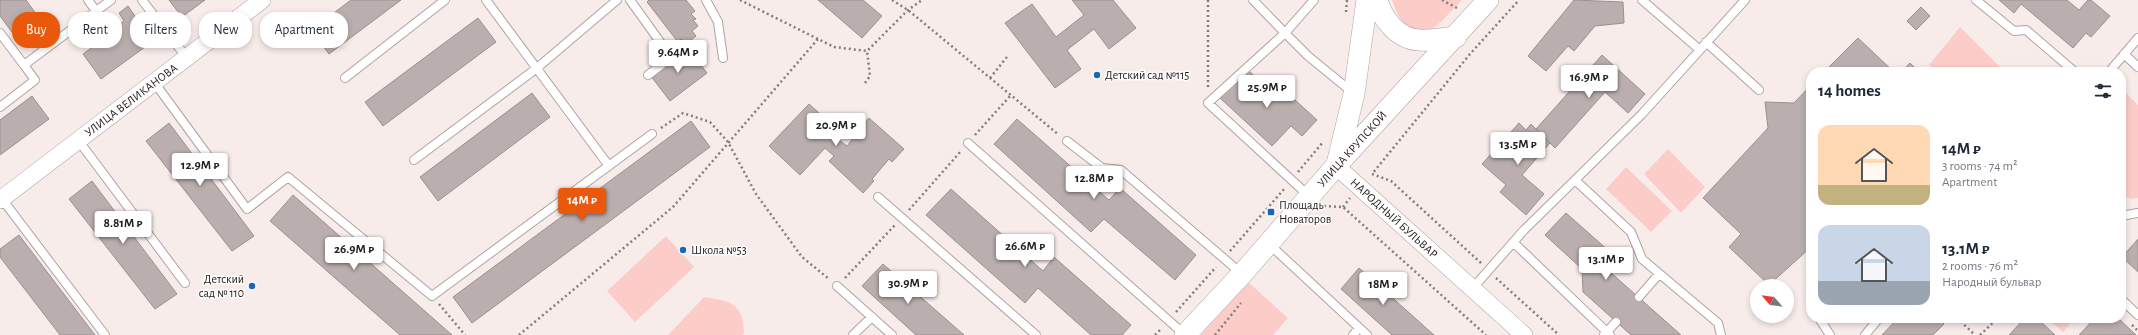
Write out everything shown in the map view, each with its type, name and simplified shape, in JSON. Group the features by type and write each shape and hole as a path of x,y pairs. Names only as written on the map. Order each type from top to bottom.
{"street":[{"name":"УЛИЦА ВЕЛИКАНОВА","path":"1,200 262,0"},
{"path":"1336,166 1354,94 1367,0"},
{"path":"1377,0 1386,19 1397,32 1418,40 1456,37"},
{"name":"УЛИЦА КРУПСКОЙ","path":"1185,335 1269,244 1336,166 1456,37 1488,0"},
{"path":"1354,94 1355,104 1359,110 1369,116 1376,116 1388,110"},
{"name":"НАРОДНЫЙ БУЛЬВАР","path":"1336,166 1524,335"}],"lane":[{"path":"88,0 96,11"},
{"path":"24,65 110,0"},
{"path":"142,0 187,58"},
{"path":"345,78 445,0"},
{"path":"486,0 609,166"},
{"path":"414,160 537,68 617,0"},
{"path":"630,0 668,53 665,62 648,75"},
{"path":"706,0 718,22 723,58"},
{"path":"1253,0 1308,56 1354,94"},
{"path":"1310,196 1208,103 1285,33 1314,0"},
{"path":"1642,0 1700,50"},
{"path":"1472,289 1513,242 1642,114 1744,0"},
{"path":"1976,0 2014,31 2026,30 2069,67"},
{"path":"0,33 35,80 0,107"},
{"path":"2113,67 2138,38"},
{"path":"1706,42 1759,90"},
{"path":"2124,54 2138,67"},
{"path":"154,82 247,209 288,177 432,296 652,134"},
{"path":"78,140 185,283"},
{"path":"1067,141 1102,168 1121,170 1242,274"},
{"path":"968,142 1185,335"},
{"path":"1575,180 1631,232 1642,259 1718,322 1721,335"},
{"path":"878,197 1036,335"},
{"path":"1,200 105,335"},
{"path":"2126,215 2138,213"},
{"path":"1513,242 1607,334 1616,322"},
{"path":"1269,244 1367,335"},
{"path":"1639,297 1659,274"},
{"path":"837,286 892,335"},
{"path":"2126,304 2138,315"},
{"path":"853,335 872,317"},
{"path":"1822,323 1830,335"},
{"path":"1865,335 1875,323"},
{"path":"1353,335 1359,328"}],"path":[{"path":"740,0 834,47 866,51"},
{"path":"892,0 908,10 1067,141"},
{"path":"866,51 908,10 922,0"},
{"path":"1208,0 1208,103"},
{"path":"1519,0 1470,54 1372,174 1391,181 1559,335"},
{"path":"519,335 673,207 818,39"},
{"path":"865,83 870,76 866,51"},
{"path":"990,78 1007,57"},
{"path":"652,134 683,113 710,122 728,142 756,194 802,257 837,286 902,218 1011,95"},
{"path":"1343,207 1486,335"},
{"path":"432,296 466,335"},
{"path":"1962,323 1975,335"},
{"path":"1980,335 1993,323"}],"shaded area":[{"path":"1392,0 1462,0 1442,21 1429,31 1414,28 1404,23"},
{"path":"1960,27 2000,67 1932,67 1929,65"},
{"path":"2126,94 2138,105 2138,198 2132,199 2126,197"},
{"path":"1668,149 1705,187 1681,213 1644,174"},
{"path":"1626,167 1672,211 1651,232 1606,189"},
{"path":"666,236 694,267 635,322 607,291"},
{"path":"1248,282 1288,318 1273,335 1201,335"},
{"path":"704,297 722,300 734,305 741,315 744,333 742,335 668,335"},
{"path":"2053,323 2071,323 2063,332"}],"building":[{"path":"0,0 26,0 35,12 12,12 12,32 0,16"},
{"path":"169,0 205,0 189,12 178,12"},
{"path":"351,0 401,0 348,40 348,12 335,12"},
{"path":"649,0 686,0 695,11 691,14 696,19 693,20 698,26 692,31 696,36 686,44 681,39 678,42 647,2"},
{"path":"818,0 863,0 882,16 862,38"},
{"path":"1072,0 1113,0 1136,28 1109,49 1094,29 1067,50 1081,69 1055,88 1005,23 1032,4 1056,37 1084,15"},
{"path":"1574,0 1623,2 1624,23 1595,26 1574,51 1568,46 1546,71 1528,56"},
{"path":"1999,0 2067,0 2079,10 2088,0 2091,0 2110,16 2091,37 2086,33 2073,48 2021,4 2014,13"},
{"path":"128,6 132,12 130,12 130,48 144,48 101,79 83,54 91,48 122,48 122,22 124,21 122,18 122,12 120,12"},
{"path":"1921,7 1930,16 1916,30 1907,21"},
{"path":"478,18 496,42 383,126 365,102"},
{"path":"1858,38 1889,67 1829,67"},
{"path":"687,47 707,73 670,101 650,75"},
{"path":"324,48 337,48 329,54"},
{"path":"1602,55 1645,94 1628,113 1605,92 1555,148 1536,129"},
{"path":"1910,63 1914,67 1906,67"},
{"path":"1247,69 1276,97 1283,89 1317,120 1302,136 1291,126 1272,146 1220,98"},
{"path":"1806,90 1806,252 1776,279 1763,279 1729,247 1741,234 1703,198 1768,128 1765,102 1794,103"},
{"path":"532,93 550,117 438,201 420,177"},
{"path":"32,96 49,119 0,155 0,120"},
{"path":"809,104 840,132 835,137 847,146 869,118 904,149 892,162 889,159 872,179 874,181 863,193 829,161 834,156 825,148 800,175 769,146"},
{"path":"1017,119 1109,200 1120,188 1196,255 1175,280 1104,219 1091,232 994,144"},
{"path":"691,121 710,147 472,323 453,297"},
{"path":"169,123 254,236 232,251 146,141"},
{"path":"1519,123 1526,130 1531,124 1550,143 1522,175 1544,194 1526,215 1500,192 1506,185 1482,164"},
{"path":"92,181 177,294 155,309 69,199"},
{"path":"951,189 1043,271 1054,257 1131,325 1122,335 1091,335 1038,288 1025,303 926,215"},
{"path":"293,195 452,335 400,335 270,221"},
{"path":"1566,213 1609,251 1610,272 1681,335 1631,335 1583,292 1582,269 1545,235"},
{"path":"19,235 95,335 60,335 0,257 0,249"},
{"path":"2138,239 2138,272 2126,261 2126,252"},
{"path":"883,264 964,335 916,335 862,286"},
{"path":"1359,268 1434,335 1392,335 1341,289"},
{"path":"1893,323 1944,324 1933,335 1882,335"},
{"path":"2020,323 2042,323 2055,335 2009,335"},
{"path":"2090,323 2123,323 2136,335 2079,335"}],"place":[{"name":"Детский сад №115","path":"1097,75"},
{"name":"Площадь Новаторов","path":"1271,212"},
{"name":"Школа №53","path":"683,250"},
{"name":"Детский сад № 110","path":"252,286"}]}
